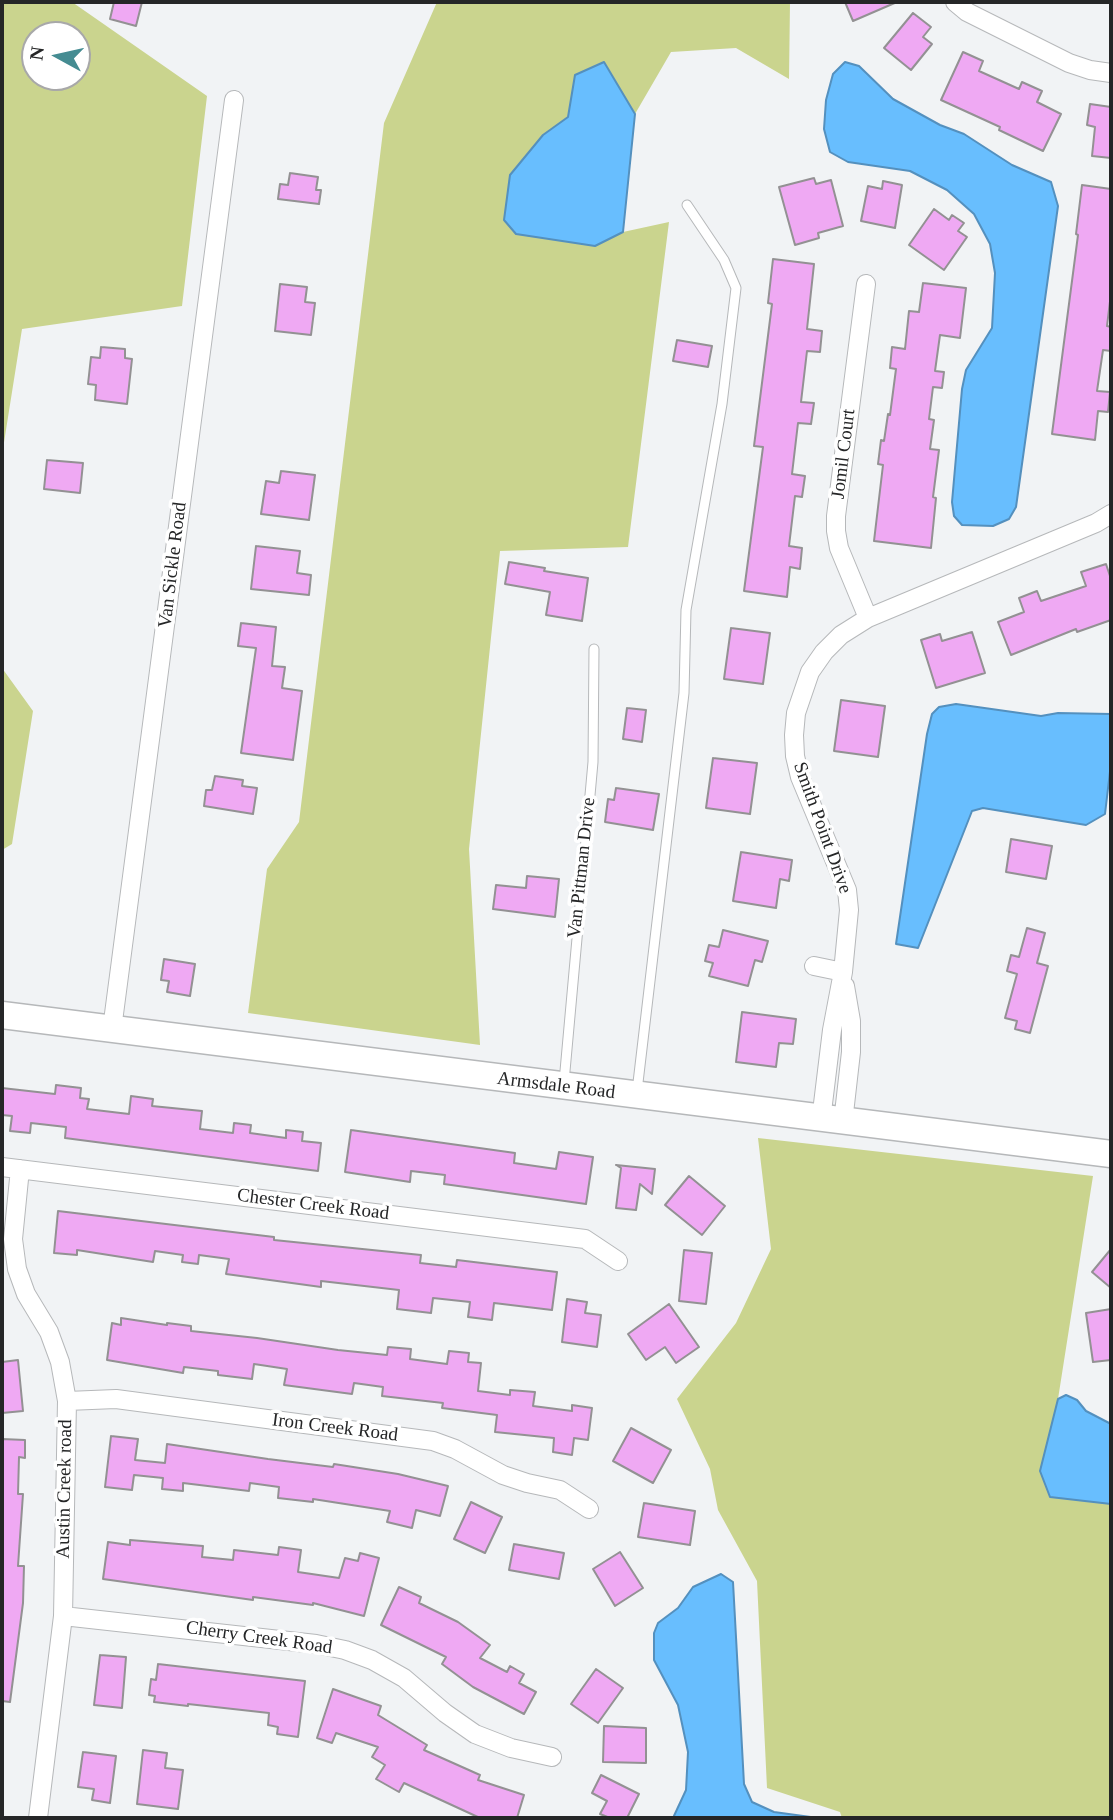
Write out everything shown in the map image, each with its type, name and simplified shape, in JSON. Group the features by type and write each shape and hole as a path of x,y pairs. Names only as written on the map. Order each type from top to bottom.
{"street":[{"path":"955,2 967,12 1069,63 1111,73"},
{"name":"Van Sickle Road","path":"112,1030 234,100"},
{"name":"Jomil Court","path":"866,284 835,531 839,548 868,618"},
{"name":"Smith Point Drive","path":"832,1121 851,1052 851,1021 843,972 849,910 847,890 800,776 794,735 796,713 810,673 824,652 841,635 868,618 1096,523 1111,514"},
{"path":"814,967 843,972"},
{"name":"Armsdale Road","path":"2,1015 1111,1154"},
{"name":"Chester Creek Road","path":"11,1168 584,1239 618,1261"},
{"name":"Austin Creek road","path":"11,1168 13,1239 17,1269 26,1294 49,1332 60,1362 66,1401 63,1616 38,1818"},
{"name":"Iron Creek Road","path":"66,1401 116,1399 433,1441 503,1475 560,1490 589,1509"},
{"name":"Cherry Creek Road","path":"63,1616 316,1644 345,1650 372,1660 404,1678 475,1734 511,1748 552,1757"}],"lane":[{"path":"636,1096 684,693 686,610 722,404 736,288 724,260 687,205"},
{"name":"Van Pittman Drive","path":"564,1087 593,762 594,649"}],"green space":[{"path":"2,2 72,2 207,96 182,306 22,329 2,455"},
{"path":"437,2 790,2 789,79 736,48 671,52 635,114 605,63 575,75 568,117 543,135 595,246 623,232 669,222 628,547 500,551 469,849 480,1045 248,1013 267,869 299,822 384,123"},
{"path":"2,668 33,711 12,844 2,850"},
{"path":"758,1138 1093,1176 1058,1399 1040,1471 1111,1504 1111,1818 842,1818 840,1812 767,1788 757,1581 718,1510 710,1469 677,1399 736,1323 771,1249"}],"water":[{"path":"604,62 635,114 623,232 595,246 516,234 504,220 510,175 543,135 568,117 575,75"},
{"path":"845,62 859,66 893,99 940,125 964,134 1012,165 1051,182 1058,206 1016,507 1009,519 993,526 962,525 954,516 952,502 966,370 992,328 995,273 990,244 974,214 947,190 910,171 848,162 830,152 824,129 826,100 833,74"},
{"path":"956,704 1041,716 1058,713 1111,714 1111,763 1105,814 1086,825 983,808 972,811 918,948 896,944 932,714 939,707"},
{"path":"1066,1395 1077,1400 1086,1411 1111,1424 1111,1504 1050,1497 1040,1471 1058,1399"},
{"path":"721,1574 733,1582 744,1784 752,1802 774,1812 818,1818 673,1818 686,1790 688,1752 678,1705 654,1660 654,1633 658,1623 678,1608 693,1587"}],"building":[{"path":"114,2 142,2 136,26 110,19"},
{"path":"845,2 897,2 853,21"},
{"path":"913,13 931,27 923,37 932,44 911,70 884,48"},
{"path":"963,52 983,61 979,71 1019,89 1022,82 1042,91 1037,102 1061,114 1043,151 999,130 1000,127 941,100"},
{"path":"1090,104 1111,107 1111,158 1092,156 1095,127 1087,125"},
{"path":"290,173 318,177 316,190 321,190 319,204 278,199 280,184 288,185"},
{"path":"814,178 816,184 831,180 843,226 818,233 819,238 795,245 779,187"},
{"path":"883,181 902,185 895,228 861,221 868,186 882,189"},
{"path":"1082,185 1111,189 1111,293 1107,326 1111,327 1111,351 1103,350 1097,391 1110,392 1108,412 1098,411 1095,440 1052,434"},
{"path":"934,209 949,220 952,215 964,223 958,231 967,237 944,270 909,245"},
{"path":"773,259 814,264 807,329 822,331 820,352 807,351 801,402 814,403 811,424 798,423 792,474 805,476 802,497 795,496 789,546 802,548 800,569 790,567 787,597 744,591 763,447 754,446 772,304 768,303"},
{"path":"923,283 966,288 960,338 940,335 935,371 944,372 942,388 933,387 929,419 934,420 930,449 939,450 933,497 936,498 931,548 874,541 883,465 878,464 881,440 884,441 888,414 890,415 896,369 890,368 892,347 905,349 909,311 919,312"},
{"path":"280,284 307,287 305,302 315,303 311,335 275,331"},
{"path":"677,340 712,346 708,367 673,361"},
{"path":"101,347 125,349 125,358 132,359 127,404 95,400 96,385 88,384 91,357 100,358"},
{"path":"47,460 83,463 80,493 44,489"},
{"path":"281,471 315,475 309,520 261,514 266,481 279,483"},
{"path":"256,546 300,551 297,573 311,575 309,595 251,589"},
{"path":"509,562 588,578 582,621 546,615 550,592 505,584"},
{"path":"1106,564 1111,579 1111,620 1077,632 1076,629 1011,655 998,622 1024,612 1019,598 1037,591 1041,601 1086,586 1081,572"},
{"path":"241,623 276,627 272,666 285,667 282,688 302,691 293,760 241,753 256,648 238,646"},
{"path":"731,628 770,633 763,684 724,679"},
{"path":"972,632 985,673 936,688 921,640 940,634 942,641"},
{"path":"841,700 885,706 878,757 834,751"},
{"path":"627,708 646,710 642,742 623,739"},
{"path":"713,758 757,763 750,814 706,808"},
{"path":"215,776 243,780 242,786 257,788 253,814 204,806 206,790 212,790"},
{"path":"616,788 659,794 653,830 605,822 608,799 614,800"},
{"path":"1011,839 1052,846 1046,879 1006,872"},
{"path":"741,852 792,860 789,881 780,879 776,908 733,901"},
{"path":"527,876 559,879 555,917 493,909 496,885 526,888"},
{"path":"1027,928 1045,933 1037,963 1048,966 1030,1033 1015,1029 1017,1021 1005,1018 1017,974 1007,971 1011,955 1019,957"},
{"path":"723,930 768,941 762,962 755,960 748,986 709,976 713,963 705,961 709,945 719,947"},
{"path":"164,959 195,964 190,996 167,992 169,981 161,980"},
{"path":"742,1012 796,1019 793,1044 779,1043 776,1067 736,1062"},
{"path":"56,1085 81,1088 80,1098 89,1099 87,1109 129,1114 131,1096 153,1099 152,1106 202,1111 200,1129 233,1133 234,1123 251,1125 250,1133 286,1138 286,1130 303,1132 302,1141 321,1143 318,1171 65,1138 66,1127 31,1123 30,1133 10,1131 12,1116 2,1115 2,1088 55,1094"},
{"path":"351,1130 515,1153 514,1163 556,1169 559,1152 593,1157 586,1204 444,1184 445,1175 411,1171 410,1182 345,1172"},
{"path":"616,1165 655,1169 652,1194 640,1184 636,1210 616,1208 621,1168"},
{"path":"689,1176 725,1206 702,1235 665,1205"},
{"path":"58,1211 274,1237 274,1240 421,1255 420,1263 456,1267 457,1260 557,1272 552,1310 494,1303 492,1320 468,1317 470,1302 433,1298 431,1313 397,1309 399,1290 321,1281 321,1287 226,1274 229,1259 199,1255 198,1264 182,1262 183,1255 155,1251 153,1262 77,1250 77,1255 54,1253"},
{"path":"1111,1249 1111,1288 1092,1272"},
{"path":"684,1250 712,1253 706,1304 679,1301"},
{"path":"567,1299 587,1302 585,1313 601,1315 597,1347 562,1342"},
{"path":"669,1304 699,1347 676,1363 665,1347 646,1360 628,1334"},
{"path":"1111,1309 1111,1360 1093,1362 1086,1313"},
{"path":"121,1318 191,1326 191,1331 338,1350 387,1355 388,1347 411,1349 410,1359 447,1364 449,1351 469,1353 468,1362 481,1363 478,1391 510,1395 510,1390 535,1392 533,1406 572,1411 572,1405 592,1408 588,1440 574,1438 572,1455 553,1452 554,1438 495,1432 497,1415 442,1408 443,1403 382,1396 383,1387 354,1383 352,1394 284,1385 287,1369 254,1364 252,1379 218,1375 218,1371 184,1367 183,1373 107,1360 112,1323 121,1325"},
{"path":"18,1360 23,1411 2,1413 2,1362"},
{"path":"631,1428 671,1450 653,1483 613,1461"},
{"path":"111,1436 138,1439 135,1460 165,1463 167,1444 333,1467 334,1464 398,1474 448,1486 440,1516 416,1510 412,1528 387,1522 390,1511 313,1499 313,1502 278,1498 279,1487 250,1483 249,1491 183,1483 183,1491 162,1489 163,1478 134,1475 132,1490 105,1487"},
{"path":"2,1439 25,1440 25,1458 19,1457 18,1494 23,1494 18,1566 24,1566 23,1603 10,1702 2,1701"},
{"path":"471,1502 502,1517 485,1553 454,1539"},
{"path":"644,1503 695,1511 690,1545 638,1537"},
{"path":"130,1540 203,1546 202,1557 233,1560 234,1550 278,1555 279,1547 301,1550 298,1572 339,1578 345,1558 358,1561 360,1553 379,1558 364,1616 313,1603 253,1597 253,1600 103,1579 108,1542 130,1545"},
{"path":"514,1544 564,1553 559,1579 509,1570"},
{"path":"620,1552 643,1588 615,1606 593,1569"},
{"path":"399,1587 421,1597 419,1603 458,1622 490,1645 480,1658 507,1672 510,1666 524,1674 519,1683 536,1692 524,1714 473,1687 442,1664 446,1657 381,1625"},
{"path":"100,1655 126,1657 122,1708 94,1705"},
{"path":"158,1664 305,1681 298,1737 277,1734 278,1727 268,1725 269,1713 154,1702 155,1696 149,1695 151,1679 156,1680"},
{"path":"596,1669 623,1688 598,1723 571,1704"},
{"path":"333,1689 381,1706 378,1715 427,1745 424,1750 480,1775 478,1780 524,1795 517,1818 480,1818 404,1783 399,1792 376,1779 385,1765 372,1757 378,1747 336,1733 332,1743 317,1738"},
{"path":"604,1726 646,1728 646,1763 603,1762"},
{"path":"143,1750 167,1753 165,1768 183,1770 178,1809 137,1804"},
{"path":"83,1752 116,1756 110,1803 92,1800 94,1789 78,1787"},
{"path":"601,1775 639,1794 627,1818 610,1818 600,1814 607,1801 592,1793"}]}
